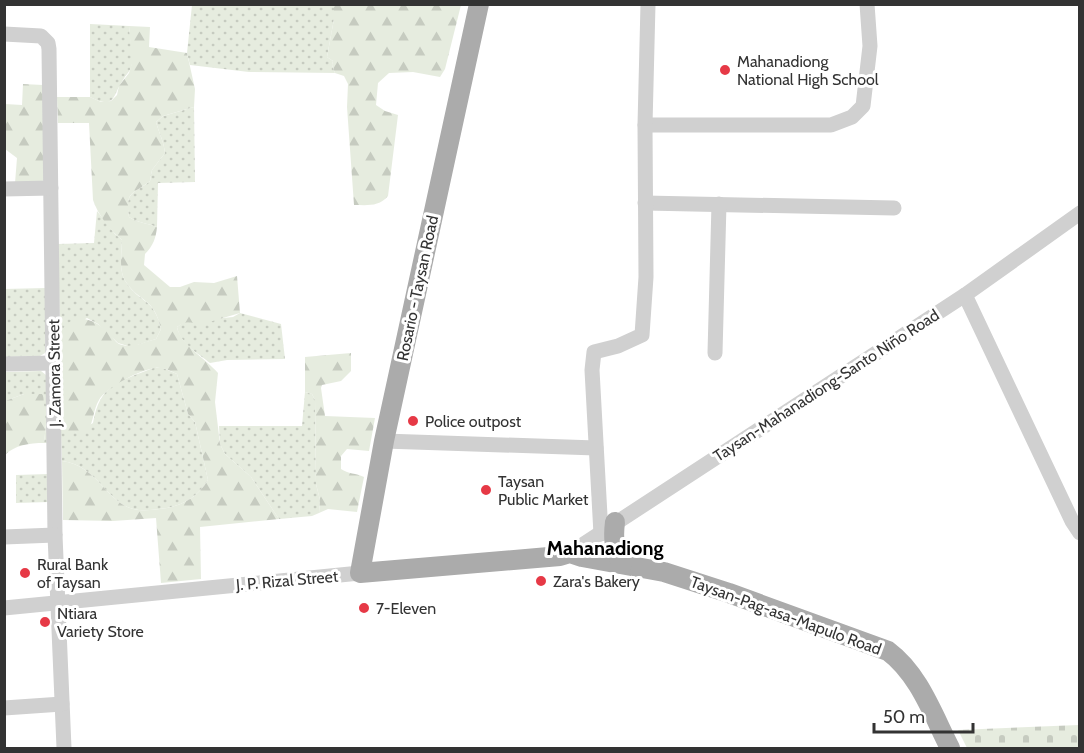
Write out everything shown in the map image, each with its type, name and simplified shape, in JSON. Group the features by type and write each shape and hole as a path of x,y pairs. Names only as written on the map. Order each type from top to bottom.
{"main road":[{"name":"Rosario - Taysan Road","path":"360,573 384,441 479,4"},
{"path":"608,528 616,554 622,564"},
{"name":"J. P. Rizal Street","path":"360,573 560,556 570,553"},
{"name":"Taysan-Pag-asa-Mapulo Road","path":"570,553 664,572 729,592 830,632 888,651 901,661 913,678 950,748"}],"street":[{"path":"608,528 596,448 592,370 594,352 618,346 642,335 646,278 645,125 648,4"},
{"path":"645,125 831,126 852,117 863,106 870,46 867,4"},
{"name":"J. Zamora Street","path":"4,34 41,36 48,43 55,536 64,748"},
{"path":"4,189 51,188"},
{"path":"645,203 894,208"},
{"path":"715,353 719,204"},
{"name":"Taysan-Mahanadiong-Santo Niño Road","path":"570,553 964,295 1080,213"},
{"path":"964,295 1072,521 1080,533"},
{"path":"4,364 54,363"},
{"path":"384,441 596,448"},
{"path":"4,537 55,536"},
{"name":"J. P. Rizal Street","path":"4,608 360,573"},
{"path":"4,708 62,704"}],"green space":[{"path":"192,5 334,5 334,19 327,57 333,61 335,73 249,72 190,65 187,53"},
{"path":"334,5 461,5 445,69 440,77 413,72 389,73 378,83 376,105 398,115 388,196 372,205 354,205 347,107 348,84 344,76 335,73 333,61 327,57 334,19"},
{"path":"90,24 129,26 132,55 130,71 109,102 98,101 90,97"},
{"path":"129,26 150,27 149,47 187,53 195,89 194,107 163,116 156,122 165,153 152,170 150,181 129,197 129,217 157,227 154,242 145,254 144,265 170,287 180,287 194,282 214,283 237,276 240,313 199,325 188,322 177,327 188,345 218,373 215,402 220,444 225,454 251,477 279,519 200,527 201,579 161,583 156,518 113,521 63,520 62,461 75,464 85,470 119,502 139,510 167,508 180,504 196,495 208,480 195,422 188,414 177,374 166,370 149,369 116,385 99,400 88,430 61,433 60,333 65,326 77,319 91,321 104,328 118,343 128,346 156,339 161,329 155,311 126,282 121,267 122,240 105,222 93,200 89,123 58,123 57,97 90,97 101,102 111,101 117,95 119,86 129,73 132,63"},
{"path":"23,84 43,85 44,180 41,182 15,183 17,158 5,149 4,101 5,104 22,105"},
{"path":"194,107 195,182 158,183 157,227 132,219 129,217 129,197 150,181 152,170 165,153 156,122 163,116"},
{"path":"97,211 122,240 121,267 126,282 155,311 161,329 156,339 131,347 118,343 98,324 87,318 60,333 58,244 94,243"},
{"path":"45,288 45,353 40,356 5,357 4,289"},
{"path":"240,313 281,324 285,359 227,360 210,363 186,343 177,327 184,322 233,317"},
{"path":"351,353 351,371 341,381 322,385 321,388 325,416 375,418 369,451 347,449 341,456 341,469 364,477 357,512 328,509 319,513 320,500 316,484 315,400 312,394 305,392 305,357"},
{"path":"153,368 163,368 177,374 188,414 195,422 208,480 196,495 180,504 167,508 139,510 119,502 85,470 75,464 62,461 61,433 75,433 93,423 96,410 106,392 121,381"},
{"path":"41,371 46,375 48,443 44,443 46,424 24,394 5,401 4,372"},
{"path":"305,392 312,394 315,400 316,484 320,500 319,513 312,516 279,519 251,477 225,454 220,444 219,426 302,426"},
{"path":"24,394 43,394 46,424 44,443 23,445 5,455 5,401"},
{"path":"48,474 49,502 16,503 16,475"},
{"path":"1079,725 1079,748 967,748 958,730"}],"place":[{"name":"Mahanadiong National High School","path":"725,70"},
{"name":"Police outpost","path":"413,421"},
{"name":"Taysan Public Market","path":"486,490"},
{"name":"Rural Bank of Taysan","path":"25,573"},
{"name":"Zara's Bakery","path":"541,581"},
{"name":"7-Eleven","path":"364,608"},
{"name":"Ntiara Variety Store","path":"45,622"}],"district":[{"name":"Mahanadiong","path":"605,548"}]}
